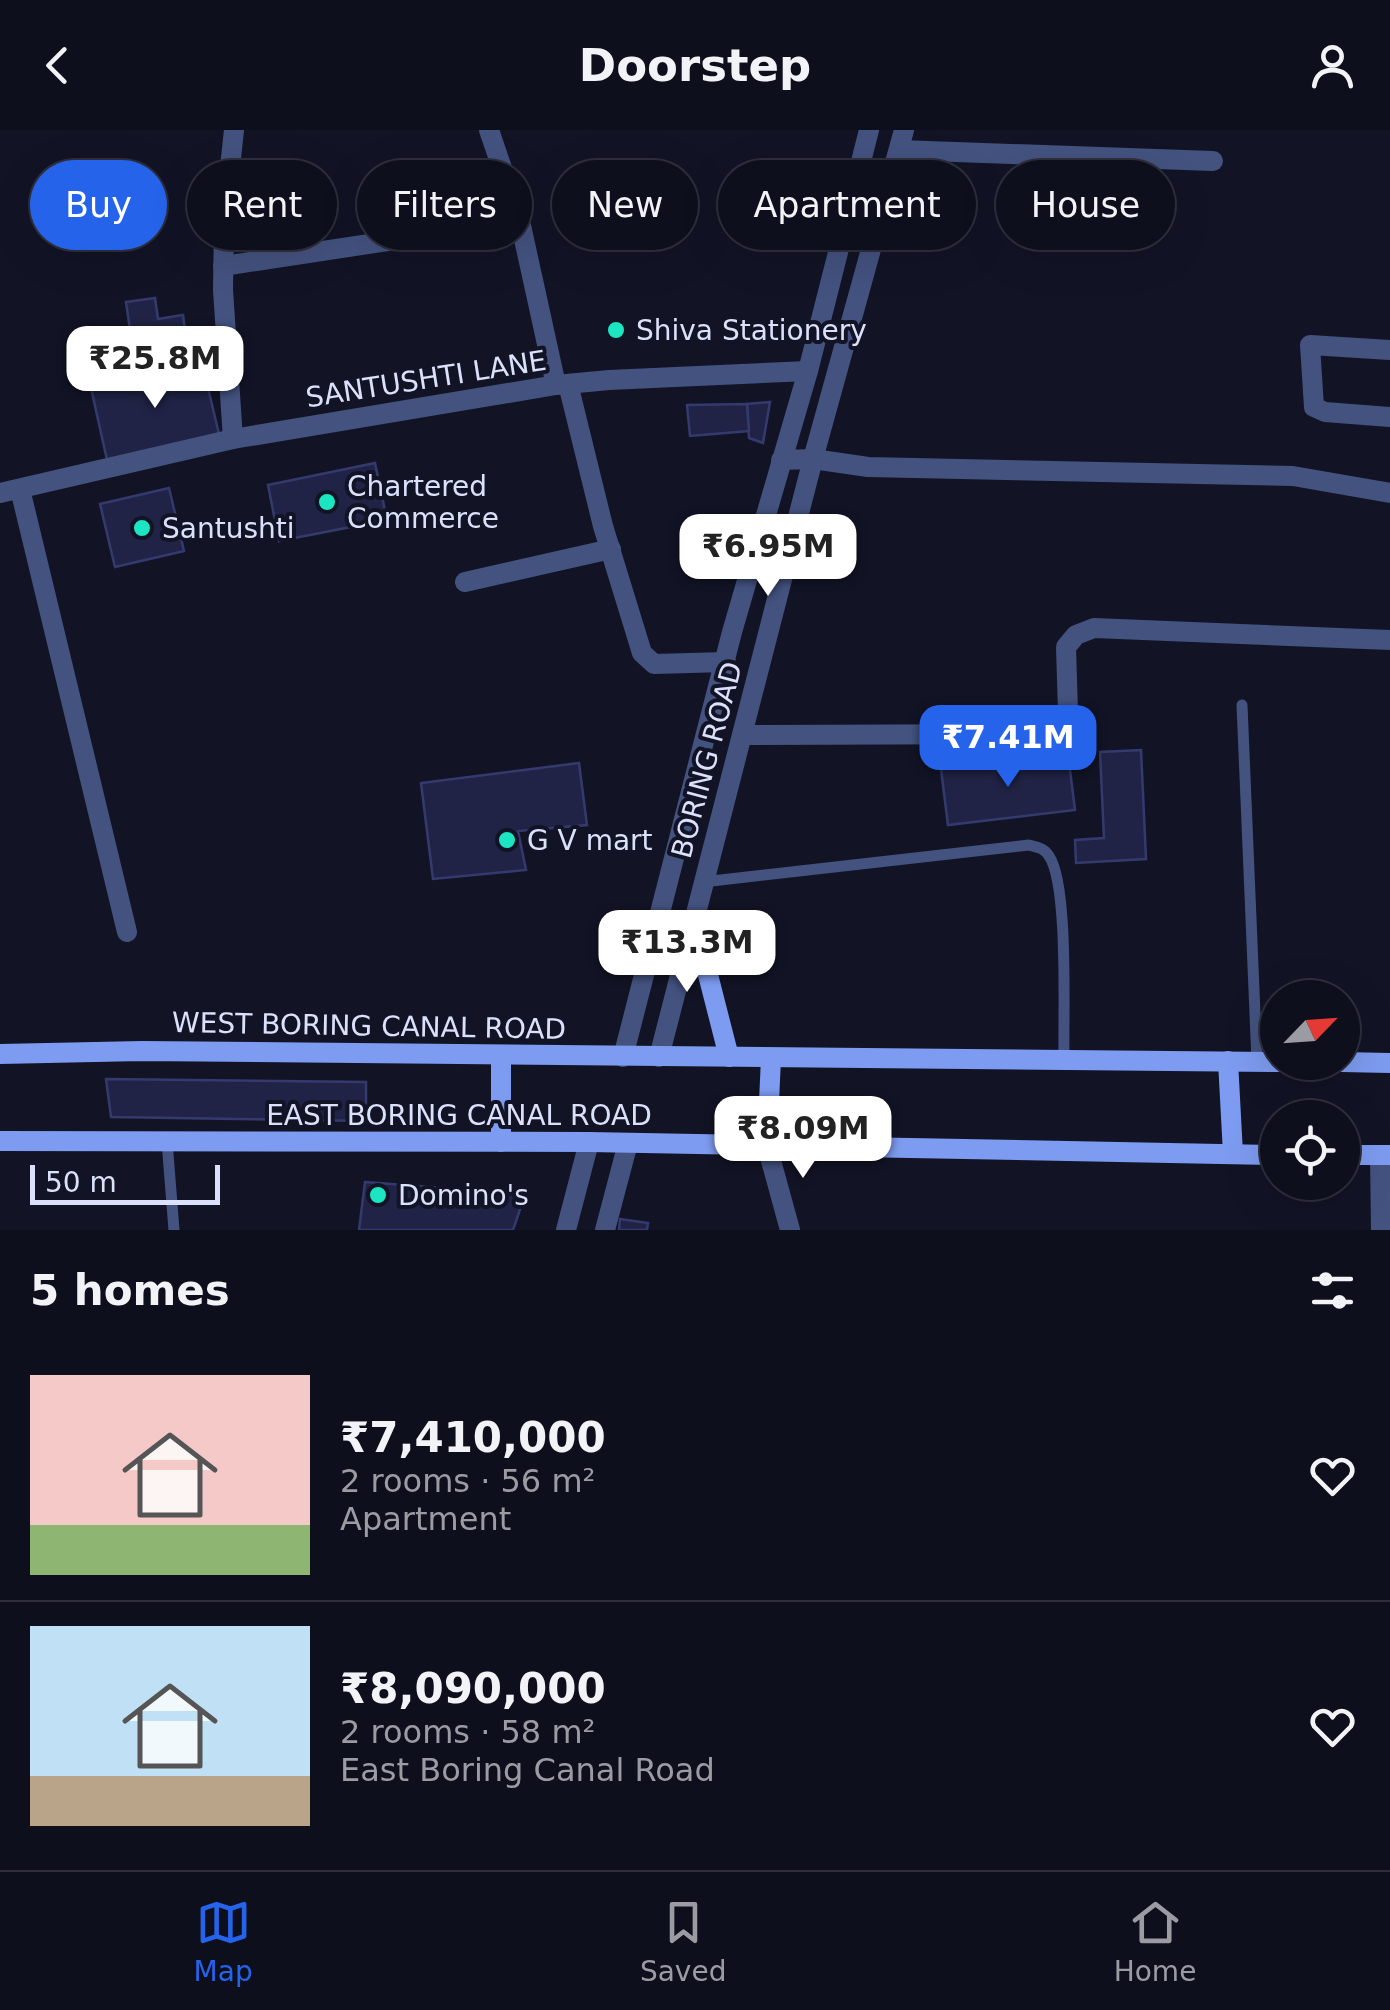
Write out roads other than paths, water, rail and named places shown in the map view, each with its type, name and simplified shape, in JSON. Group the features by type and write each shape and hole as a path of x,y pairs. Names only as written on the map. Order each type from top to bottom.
{"main road":[{"path":"694,920 729,1058"},
{"name":"WEST BORING CANAL ROAD","path":"0,1054 142,1051 1260,1061"},
{"path":"500,1055 501,1142"},
{"path":"768,1146 771,1058"},
{"path":"1228,1061 1232,1154"},
{"path":"1360,1062 1390,1063"},
{"name":"EAST BORING CANAL ROAD","path":"0,1141 589,1142 1260,1154"}],"street":[{"path":"233,439 224,224 234,130"},
{"path":"488,130 498,160"},
{"path":"623,1056 869,130"},
{"path":"902,140 1213,162"},
{"name":"BORING ROAD","path":"659,1057 812,459 902,140"},
{"path":"224,266 357,246"},
{"path":"527,250 562,384 642,652 654,664 726,662"},
{"path":"1390,350 1310,345 1314,407 1325,412 1390,417"},
{"name":"SANTUSHTI LANE","path":"10,491 233,439 562,384 808,371"},
{"path":"781,460 812,459 868,467 1293,476 1390,493"},
{"path":"10,491 126,932"},
{"path":"465,582 611,550"},
{"path":"742,736 1036,734 1058,724 1068,712 1066,647 1076,635 1094,628 1390,640"},
{"path":"566,1230 589,1142"},
{"path":"604,1230 628,1143"},
{"path":"768,1146 790,1230"},
{"path":"1381,1230 1385,1155"}],"lane":[{"path":"1242,705 1261,980"},
{"path":"704,882 1029,844 1041,848 1055,870 1060,900 1064,1059"},
{"path":"167,1142 174,1230"}],"place":[{"name":"Shiva Stationery","path":"616,330"},
{"name":"Chartered Commerce","path":"327,502"},
{"name":"Santushti","path":"142,528"},
{"name":"G V mart","path":"507,840"},
{"name":"Domino's","path":"378,1195"}]}
